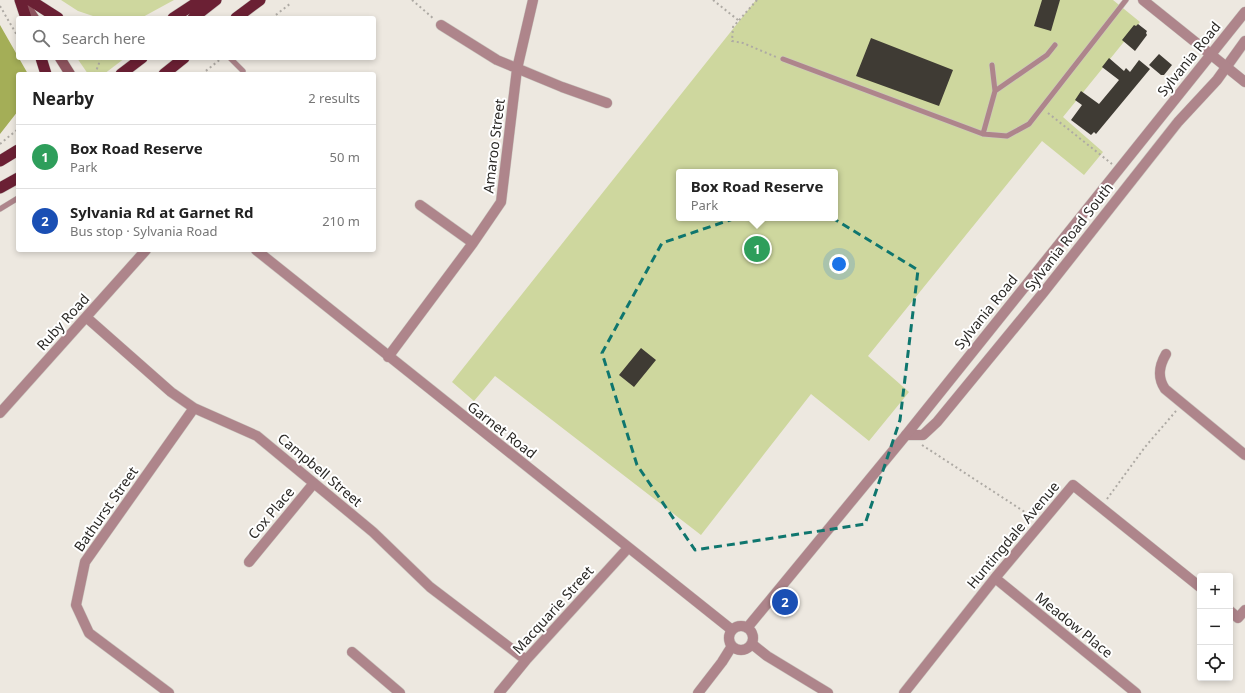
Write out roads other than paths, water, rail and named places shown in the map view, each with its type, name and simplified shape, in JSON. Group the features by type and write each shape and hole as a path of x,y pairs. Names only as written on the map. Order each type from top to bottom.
{"highway":[{"path":"21,0 25,16"},
{"path":"30,0 55,16"},
{"path":"176,16 196,3 209,0"},
{"path":"196,16 216,0"},
{"path":"239,16 260,0"},
{"path":"42,60 45,72"},
{"path":"124,72 139,60"},
{"path":"166,72 182,60"},
{"path":"0,161 16,151"},
{"path":"0,188 16,179"}],"main road":[{"path":"21,0 33,16"},
{"path":"61,60 69,72"}],"street":[{"name":"Amaroo Street","path":"388,357 473,243 501,202 517,69 533,0"},
{"path":"1143,0 1245,82"},
{"name":"Sylvania Road","path":"747,628 906,435 1245,12"},
{"path":"441,25 496,60 562,87 607,103"},
{"name":"Sylvania Road South","path":"906,435 923,435 937,422 1043,293 1178,122 1217,80 1245,41"},
{"path":"420,205 473,243"},
{"name":"Ruby Road","path":"0,413 144,252"},
{"name":"Garnet Road","path":"258,252 388,357 732,630"},
{"name":"Campbell Street","path":"86,317 171,392 194,408 257,436 373,532 430,587 526,660"},
{"path":"1166,354 1159,372 1161,383 1165,389 1245,454"},
{"name":"Bathurst Street","path":"169,693 89,633 76,605 85,562 194,408"},
{"name":"Cox Place","path":"249,562 314,483"},
{"name":"Huntingdale Avenue","path":"904,693 995,578 1073,486 1197,585"},
{"name":"Macquarie Street","path":"499,693 526,660 628,548"},
{"name":"Meadow Place","path":"995,578 1136,693"},
{"path":"1233,614 1238,618 1245,610"},
{"path":"739,626 747,628 753,635 752,644 743,650 732,646 729,639 732,630 739,626"},
{"path":"752,644 767,656 828,693"},
{"path":"698,693 722,662 732,646"},
{"path":"352,652 400,693"}],"lane":[{"path":"783,60 983,134 1007,136 1029,124 1126,0"},
{"path":"995,90 1047,55 1055,45"},
{"path":"232,60 243,71"},
{"path":"983,134 995,90 992,65"},
{"path":"0,209 16,199"}],"place":[{"name":"Box Road Reserve","path":"757,249"},
{"name":"Sylvania Rd at Garnet Rd","path":"785,602"}]}
